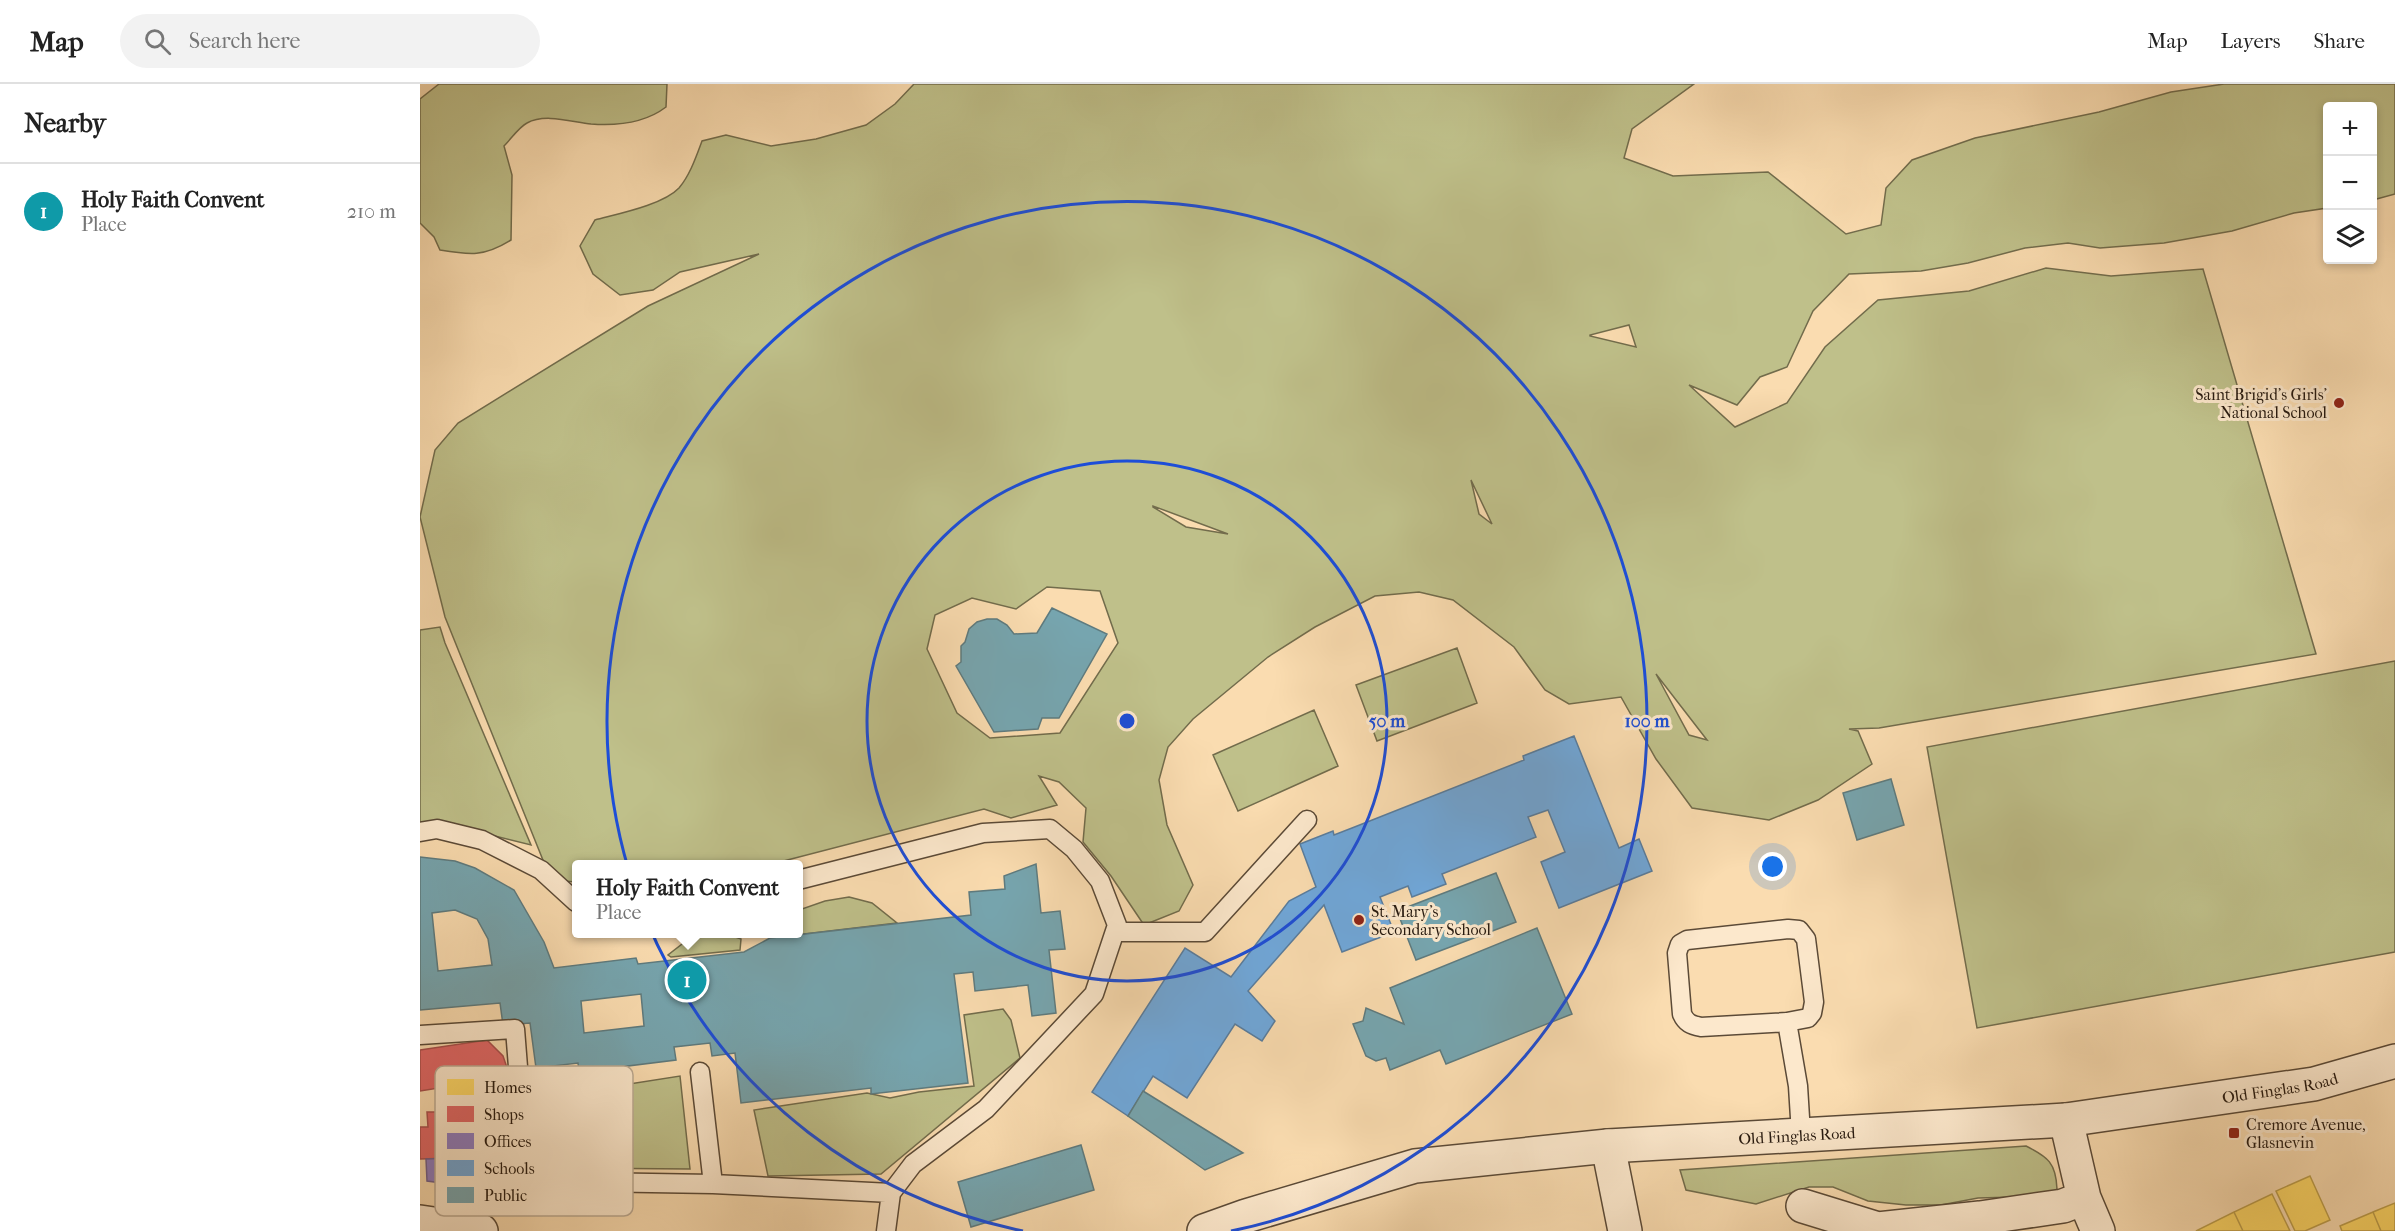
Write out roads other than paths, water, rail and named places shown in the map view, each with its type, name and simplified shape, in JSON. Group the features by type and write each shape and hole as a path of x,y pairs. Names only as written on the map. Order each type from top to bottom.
{"street":[{"name":"Old Finglas Road","path":"1204,1231 1246,1216 1415,1166 1608,1146 2066,1120 2314,1084 2395,1061"},
{"path":"2066,1120 2084,1198 2098,1231"},
{"path":"1608,1146 1625,1231"},
{"path":"1803,1206 1878,1229 2063,1206 2084,1198"},
{"path":"420,1222 481,1231"}],"lane":[{"path":"1114,932 1206,932 1307,820"},
{"path":"420,832 437,829 482,840 541,870 572,900"},
{"path":"803,879 983,833 1050,830 1074,849 1100,881 1117,925 1094,994 986,1109 914,1164 891,1193 886,1231"},
{"path":"1800,930 1806,939 1814,1002 1812,1013 1808,1018 1787,1022 1701,1027 1692,1025 1683,1014 1677,953 1680,944 1688,940 1800,930"},
{"path":"1787,1022 1798,1086 1801,1134"},
{"path":"420,1035 515,1029 518,1066"},
{"path":"700,1072 714,1184"},
{"path":"633,1183 714,1184 891,1193"}],"place":[{"name":"Saint Brigid's Girls' National School","path":"2339,403"},
{"name":"St. Mary’s Secondary School","path":"1359,920"},
{"name":"Holy Faith Convent","path":"687,980"},
{"name":"Cremore Avenue, Glasnevin","path":"2234,1133"}]}
